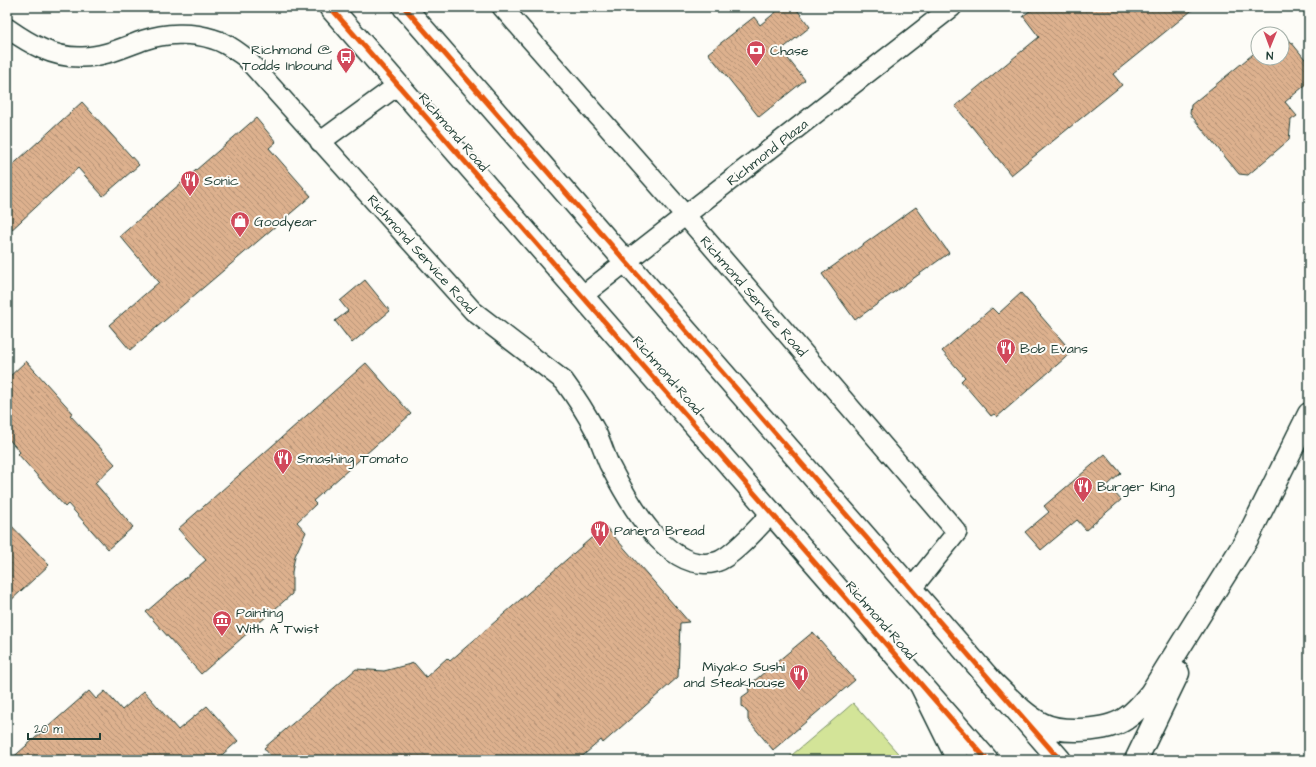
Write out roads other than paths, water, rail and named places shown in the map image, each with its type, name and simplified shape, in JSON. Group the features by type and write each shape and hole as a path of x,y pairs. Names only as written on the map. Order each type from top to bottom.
{"highway":[{"name":"Richmond Road","path":"330,7 987,760"},
{"path":"404,7 625,262 912,588 993,684 1060,760"},
{"path":"993,684 1042,724 1057,730 1073,731 1098,728 1123,720 1134,713 1151,694 1247,539 1309,414"},
{"path":"1136,760 1231,564"},
{"path":"920,683 958,760"}],"street":[{"name":"Richmond Service Road","path":"502,7 685,215 957,532 912,588"},
{"name":"Richmond Plaza","path":"582,296 952,7"},
{"name":"Richmond Service Road","path":"7,28 28,42 49,52 83,57 116,51 144,40 166,35 213,39 228,46 245,57 473,311 564,381 596,430 609,463 630,502 653,534 676,555 695,563 715,562 726,557 772,512"},
{"path":"320,142 398,85"}],"place":[{"name":"Chase","path":"756,67"},
{"name":"Richmond @ Todds Inbound","path":"346,74"},
{"name":"Sonic","path":"190,197"},
{"name":"Goodyear","path":"240,238"},
{"name":"Bob Evans","path":"1006,365"},
{"name":"Smashing Tomato","path":"283,475"},
{"name":"Burger King","path":"1083,503"},
{"name":"Panera Bread","path":"600,547"},
{"name":"Painting With A Twist","path":"222,637"},
{"name":"Miyako Sushi and Steakhouse","path":"799,691"}]}
